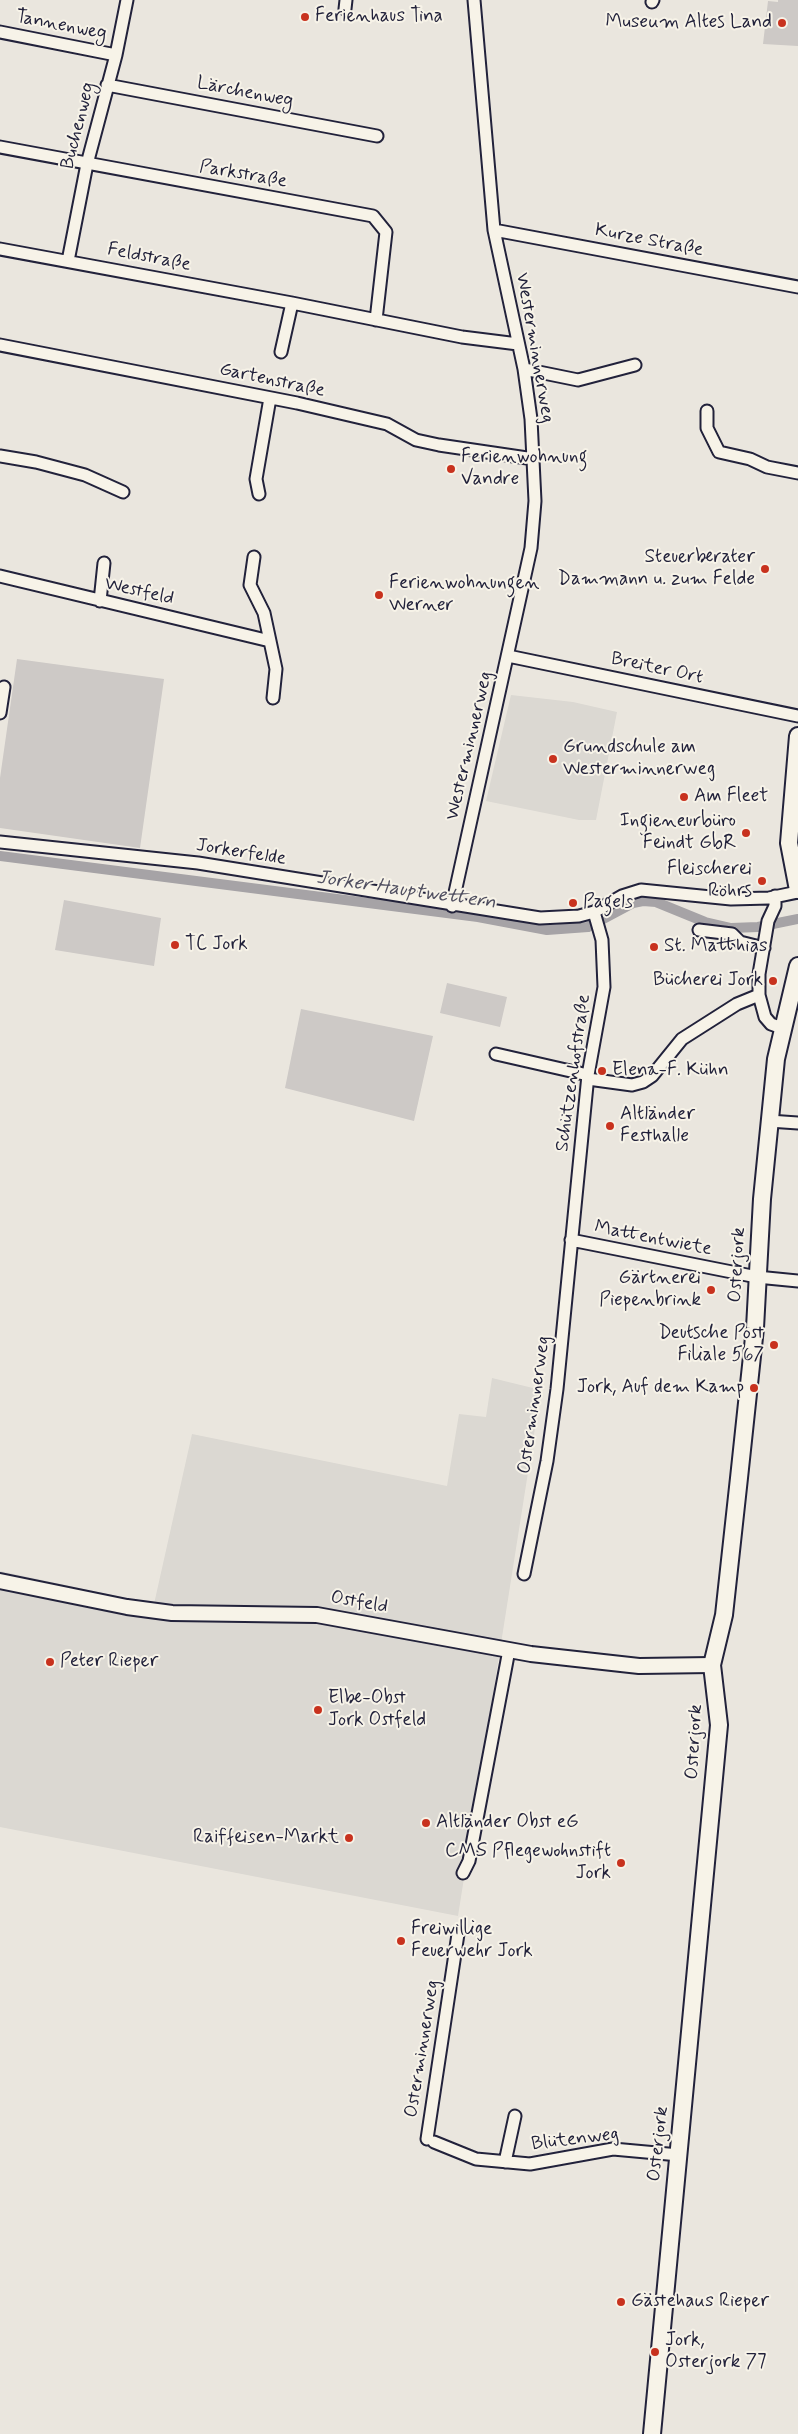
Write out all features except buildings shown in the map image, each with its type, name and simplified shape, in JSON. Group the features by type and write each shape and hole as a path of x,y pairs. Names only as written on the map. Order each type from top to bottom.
{"main road":[{"path":"798,736 789,843 798,891"},
{"name":"Osterjork","path":"652,2434 719,1725 712,1665 724,1615 754,1328 769,1121 776,1059 798,966"}],"street":[{"name":"Buchenweg","path":"68,261 87,164 106,85 116,55 127,0"},
{"name":"Westerminnerweg","path":"452,906 531,548 535,501 534,459 524,369 494,230 474,0"},
{"name":"Tannenweg","path":"0,32 116,55"},
{"name":"Lärchenweg","path":"106,85 377,136"},
{"name":"Parkstraße","path":"0,147 373,216 386,232 376,320"},
{"name":"Kurze Straße","path":"494,230 798,287"},
{"name":"Feldstraße","path":"0,249 292,302 462,337 518,344"},
{"path":"281,352 292,302"},
{"name":"Gartenstraße","path":"0,345 270,398 387,424 416,440 439,445 534,459"},
{"path":"524,369 578,380 635,366"},
{"path":"260,494 256,479 270,398"},
{"path":"707,411 707,428 719,452 750,459 767,467 798,473"},
{"path":"0,456 36,462 86,475 123,492"},
{"path":"254,557 250,585 264,613 276,669 273,698"},
{"path":"100,601 104,563"},
{"name":"Westfeld","path":"0,576 270,641"},
{"name":"Breiter Ort","path":"508,656 798,716"},
{"path":"0,713 4,687"},
{"name":"Jorkerfelde","path":"0,842 154,860 198,863 452,906 540,918 563,919 595,914"},
{"path":"595,914 622,896 641,890 731,900 775,896 798,891"},
{"path":"775,896 775,906 767,925 759,974 759,995 765,1017 771,1024 782,1028"},
{"name":"Schützenhofstraße","path":"571,1240 588,1077 604,987 604,967 599,927 595,914"},
{"path":"699,930 732,934 740,942 764,948"},
{"path":"496,1054 588,1077 632,1085 643,1082 652,1076 682,1039 736,1004 759,995"},
{"path":"769,1121 798,1123"},
{"name":"Mattentwiete","path":"571,1240 757,1278 798,1282"},
{"name":"Osterminnerweg","path":"524,1574 547,1461 571,1240"},
{"name":"Ostfeld","path":"0,1581 127,1607 172,1613 317,1614 509,1650 622,1665 712,1665"},
{"path":"463,1873 469,1861 509,1650"},
{"name":"Osterminnerweg","path":"431,2141 458,1934"},
{"name":"Blütenweg","path":"505,2162 515,2116"},
{"name":"Blütenweg","path":"431,2141 476,2159 530,2164 613,2149 678,2155"}],"shaded area":[{"name":"Museum Altes Land","path":"778,0 798,0 798,46 763,44 768,1 778,2"},
{"path":"17,659 164,679 140,848 0,828 0,778"},
{"name":"Grundschule am Westerminnerweg","path":"511,695 573,702 617,712 596,820 579,820 486,801"},
{"path":"64,900 161,918 154,966 55,950"},
{"path":"447,983 507,997 500,1027 440,1013"},
{"path":"301,1009 433,1036 414,1121 285,1088"},
{"path":"492,1378 541,1390 458,1916 0,1827 0,1571 154,1604 192,1434 447,1486 459,1414 486,1417"}],"waterway":[{"name":"Jorker Hauptwettern","path":"0,856 478,917 547,930 588,927 633,903 643,901 656,902 705,922 731,928 758,927 798,919"}],"place":[{"name":"Ferienhaus Tina","path":"305,17"},
{"name":"Museum Altes Land","path":"782,23"},
{"name":"Ferienwohnung Vandre","path":"451,469"},
{"name":"Steuerberater Dammann u. zum Felde","path":"765,569"},
{"name":"Ferienwohnungen Werner","path":"379,595"},
{"name":"Grundschule am Westerminnerweg","path":"553,759"},
{"name":"Am Fleet","path":"684,797"},
{"name":"Ingieneurbüro Feindt GbR","path":"746,833"},
{"name":"Fleischerei Röhrs","path":"762,881"},
{"name":"Pagels","path":"573,903"},
{"name":"TC Jork","path":"175,945"},
{"name":"St. Matthias","path":"654,947"},
{"name":"Bücherei Jork","path":"773,981"},
{"name":"Elena-F. Kühn","path":"602,1071"},
{"name":"Altländer Festhalle","path":"610,1126"},
{"name":"Gärtnerei Piepenbrink","path":"711,1290"},
{"name":"Deutsche Post Filiale 567","path":"774,1345"},
{"name":"Jork, Auf dem Kamp","path":"754,1388"},
{"name":"Peter Rieper","path":"50,1662"},
{"name":"Elbe-Obst Jork Ostfeld","path":"318,1710"},
{"name":"Altländer Obst eG","path":"426,1823"},
{"name":"Raiffeisen-Markt","path":"349,1838"},
{"name":"CMS Pflegewohnstift Jork","path":"621,1863"},
{"name":"Freiwillige Feuerwehr Jork","path":"401,1941"},
{"name":"Gästehaus Rieper","path":"621,2302"},
{"name":"Jork, Osterjork 77","path":"655,2352"}]}
